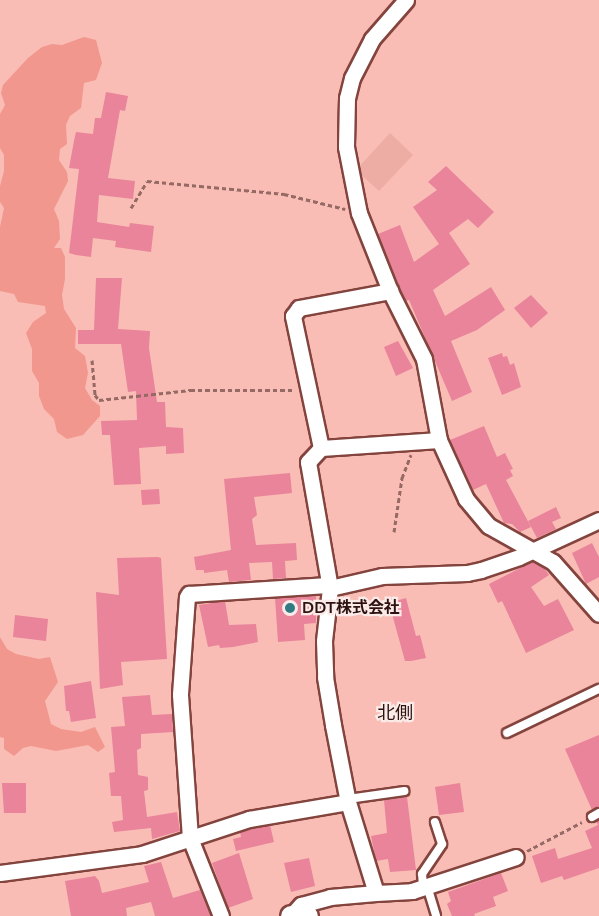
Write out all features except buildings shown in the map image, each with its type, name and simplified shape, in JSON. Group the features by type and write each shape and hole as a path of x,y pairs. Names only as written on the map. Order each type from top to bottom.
{"street":[{"path":"406,0 372,39 352,78 347,98 346,147 358,213 390,291 424,359 439,440 466,499 489,526 553,562 599,614"},
{"path":"321,448 293,316 299,308 390,291"},
{"path":"376,892 348,800 325,677 324,642 329,587 308,462 321,448 439,440"},
{"path":"221,916 190,838 180,694 189,594 329,587 382,576 467,573 535,550 599,520"},
{"path":"0,873 142,854 249,819 348,800"},
{"path":"291,916 301,905 330,897 412,891 516,857"},
{"path":"291,916 307,916"}],"lane":[{"path":"507,733 599,689"},
{"path":"348,800 404,791"},
{"path":"435,822 442,844 422,874 436,916"}],"path":[{"path":"131,208 147,181 284,194 358,213"},
{"path":"92,360 95,395 99,400 190,390 309,390"},
{"path":"394,532 402,478 417,442"},
{"path":"516,857 595,815"}],"shaded area":[{"path":"84,37 96,40 102,63 96,80 84,83 81,108 70,116 66,125 67,144 60,149 59,160 67,172 68,181 54,209 59,221 60,239 54,248 61,248 65,257 62,295 64,309 76,328 75,348 85,356 88,373 85,388 92,400 100,406 100,416 83,435 67,439 57,432 54,419 44,409 39,396 39,383 32,371 32,349 26,333 33,322 46,313 45,306 18,302 14,294 0,291 0,227 4,208 0,202 0,186 4,171 4,155 0,148 0,114 5,105 1,93 3,85 28,58 42,47 52,44 62,45"},
{"path":"390,133 413,155 379,191 356,170"},
{"path":"0,637 7,649 16,654 39,659 50,657 58,682 45,701 51,724 61,729 81,732 95,727 105,747 98,752 88,745 56,751 31,746 23,748 14,756 4,749 4,738 0,737"}],"place":[{"name":"DDT株式会社","path":"290,608"}],"district":[{"name":"北側","path":"395,713"}]}
